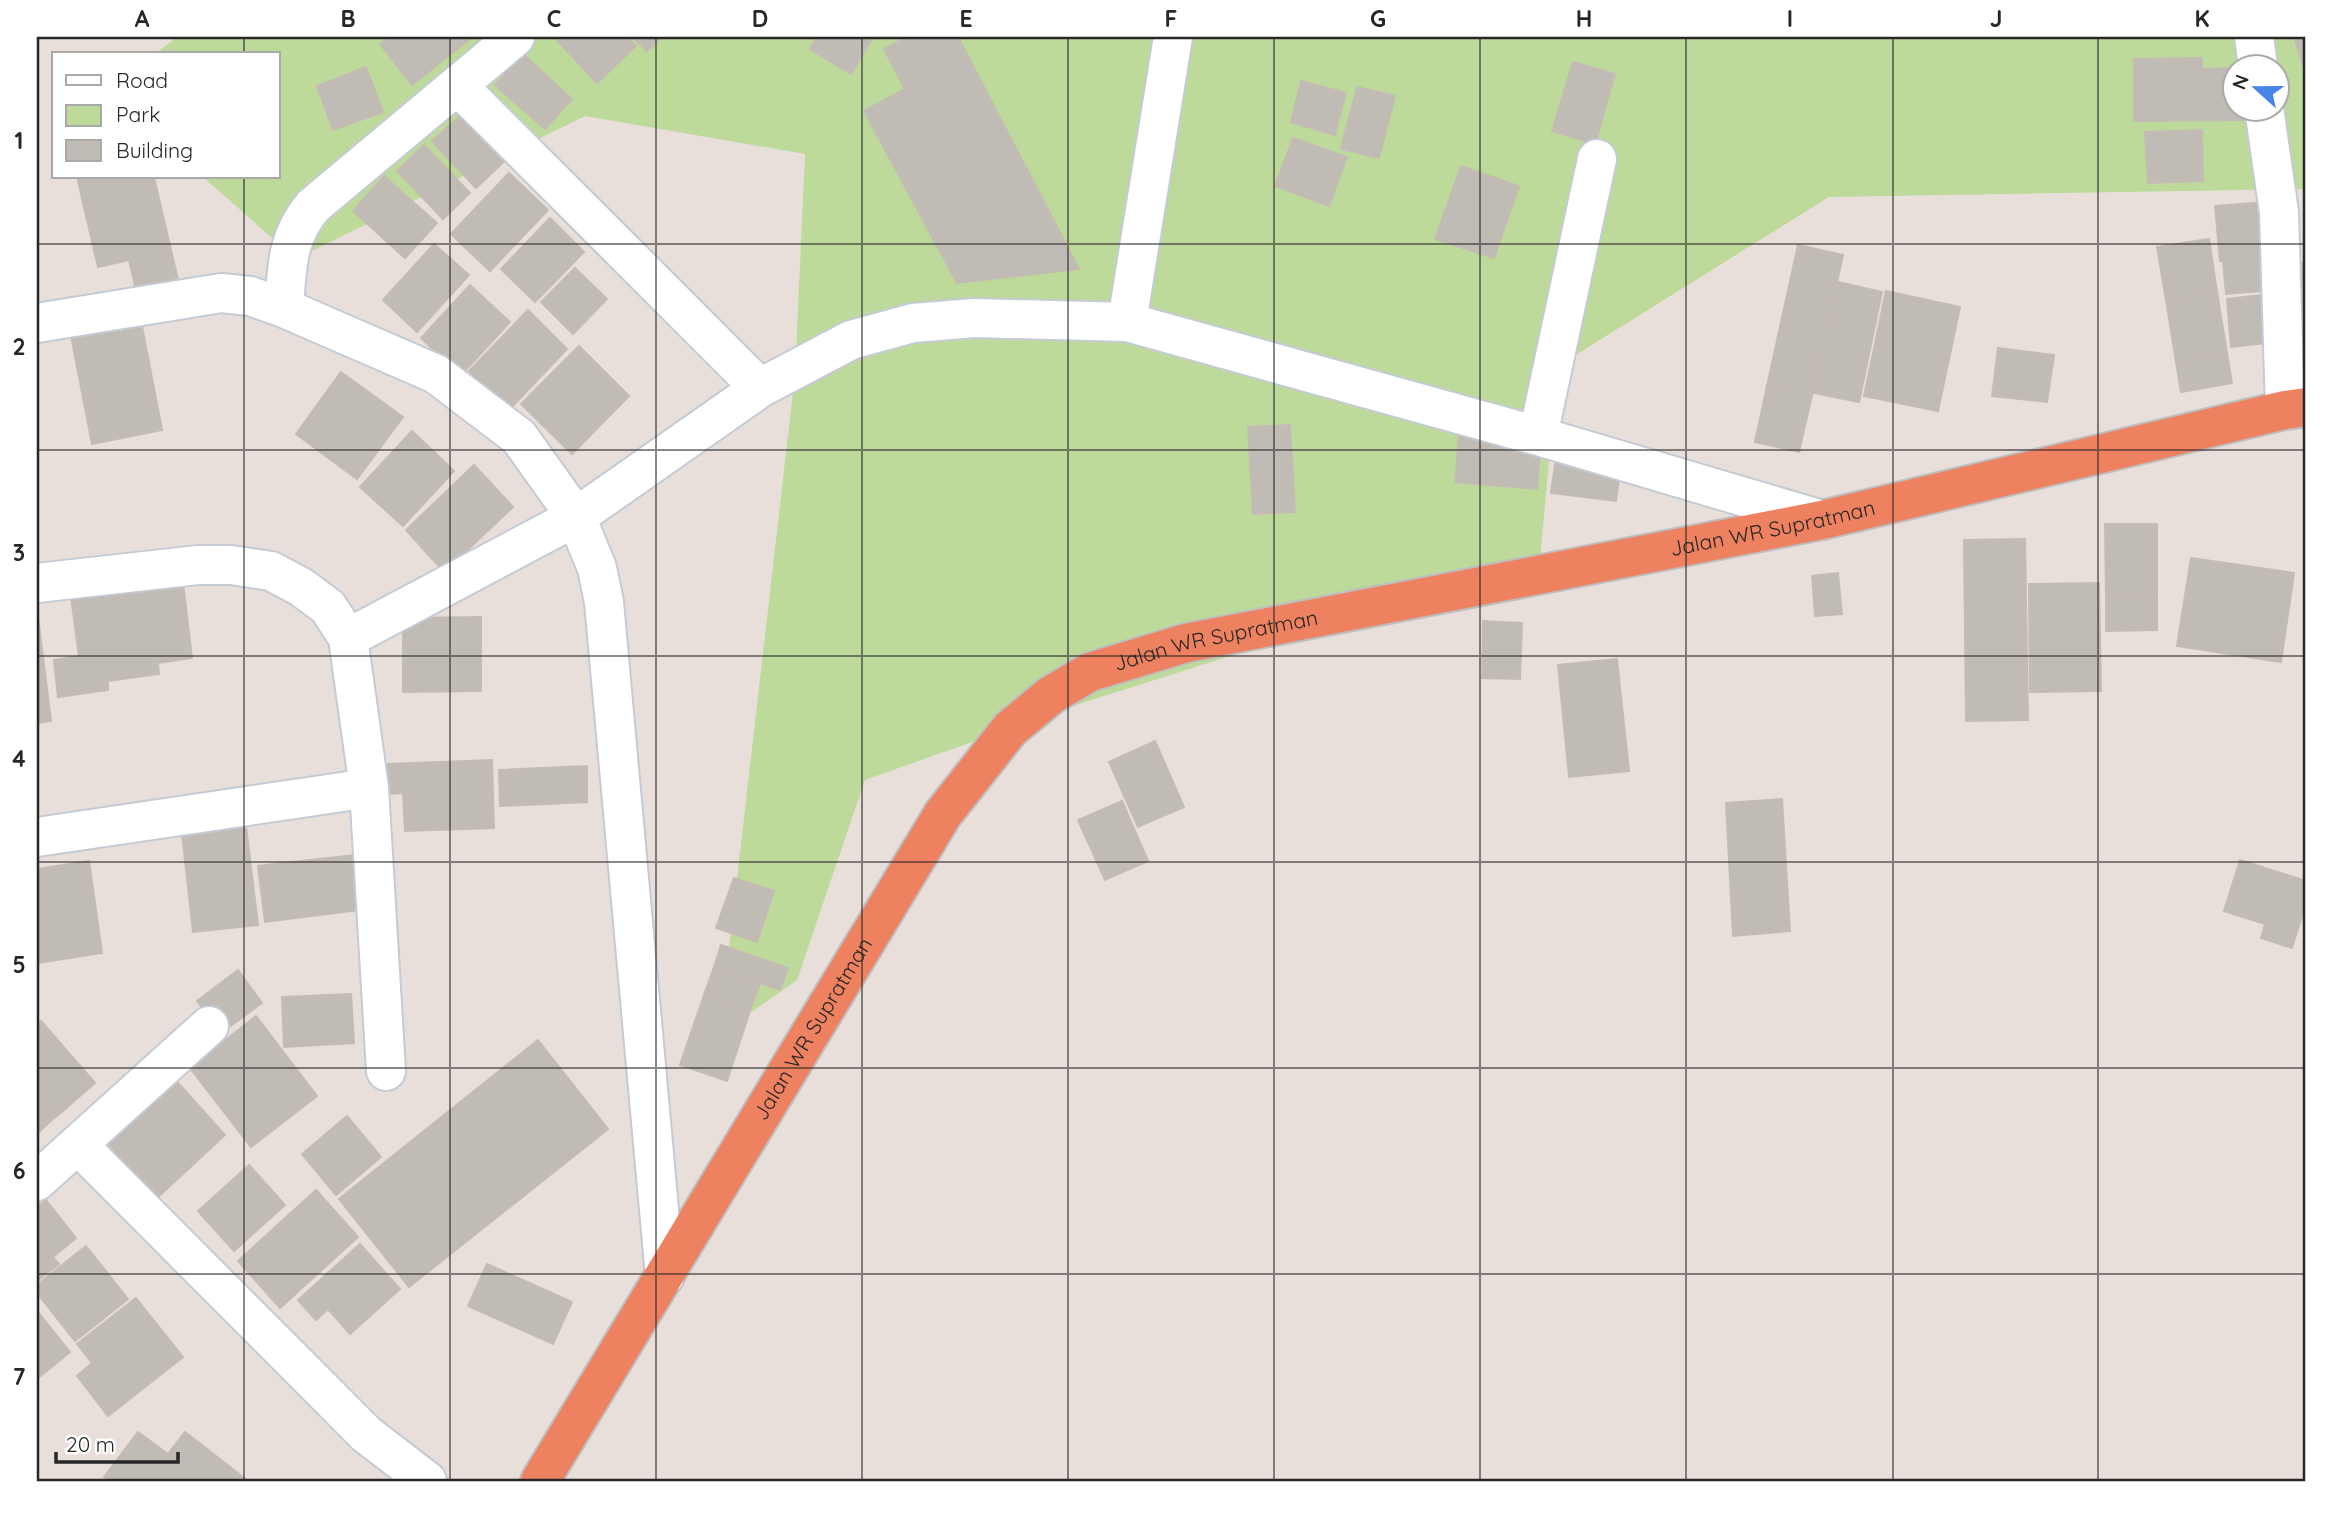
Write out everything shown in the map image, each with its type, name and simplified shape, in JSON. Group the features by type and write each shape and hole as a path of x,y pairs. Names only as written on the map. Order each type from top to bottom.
{"highway":[{"name":"Jalan WR Supratman","path":"540,1481 943,814 1010,729 1051,695 1090,672 1186,643 1822,520 2295,409"}],"street":[{"path":"284,308 288,257 301,220 313,206 515,37"},
{"path":"1127,323 1173,37"},
{"path":"458,86 760,388"},
{"path":"2266,122 2279,212 2295,409"},
{"path":"1538,436 1597,159"},
{"path":"37,323 220,293 250,296 284,308 436,374 519,437 576,517 597,568 604,602 664,1276"},
{"path":"348,638 576,517 760,388 851,340 913,323 974,318 1127,323 1538,436 1822,520"},
{"path":"37,583 198,565 231,565 271,571 301,587 328,607 348,638 369,788 386,1071"},
{"path":"37,837 369,788"},
{"path":"37,1181 209,1026"},
{"path":"78,1145 366,1434 426,1481"}],"green space":[{"path":"177,37 2306,37 2306,189 1829,197 1558,366 1540,558 1082,703 865,780 797,980 719,1035 795,375 805,154 585,116 296,259 204,178 280,178 280,52 158,52"}],"building":[{"path":"390,37 472,37 412,85 380,44"},
{"path":"627,37 636,46 597,83 556,39"},
{"path":"633,37 662,37 647,51"},
{"path":"817,37 873,37 851,74 810,49"},
{"path":"907,37 958,37 1079,269 957,283 864,111 905,89 884,49"},
{"path":"2294,37 2306,37 2306,65 2303,66"},
{"path":"523,54 572,99 545,129 495,85"},
{"path":"2202,58 2202,69 2220,68 2220,120 2134,121 2134,59"},
{"path":"1573,62 1615,74 1595,144 1552,131"},
{"path":"366,67 383,112 333,130 317,86"},
{"path":"1301,81 1346,93 1335,135 1291,122"},
{"path":"1357,87 1395,96 1379,158 1341,149"},
{"path":"469,108 511,155 476,188 432,141"},
{"path":"2202,130 2203,181 2148,183 2145,132"},
{"path":"1293,138 1347,157 1329,206 1275,186"},
{"path":"424,145 470,193 443,219 397,171"},
{"path":"1461,166 1519,186 1494,258 1435,239"},
{"path":"509,173 548,210 490,271 451,234"},
{"path":"384,176 437,223 405,258 353,211"},
{"path":"77,178 154,178 178,280 136,290 129,260 98,267"},
{"path":"2267,202 2273,290 2226,294 2215,206"},
{"path":"550,218 584,252 535,302 501,269"},
{"path":"2209,239 2217,292 2166,300 2157,247"},
{"path":"434,244 469,275 417,332 383,300"},
{"path":"1798,245 1843,255 1812,395 1767,386"},
{"path":"2294,263 2306,263 2306,340 2293,340"},
{"path":"575,268 607,299 573,334 541,302"},
{"path":"1838,282 1882,292 1859,402 1814,393"},
{"path":"470,285 510,322 461,375 421,338"},
{"path":"1886,291 1960,307 1938,411 1864,396"},
{"path":"2217,292 2227,353 2176,362 2166,300"},
{"path":"2270,294 2275,342 2231,347 2227,299"},
{"path":"528,310 567,349 509,410 469,371"},
{"path":"141,321 162,430 92,444 71,336"},
{"path":"579,346 629,396 572,454 521,404"},
{"path":"1998,348 2054,355 2047,402 1992,396"},
{"path":"2227,353 2232,383 2181,392 2176,362"},
{"path":"341,372 403,417 357,479 296,434"},
{"path":"1767,386 1812,395 1799,452 1755,442"},
{"path":"1290,425 1295,512 1253,514 1248,427"},
{"path":"412,431 454,471 403,526 360,487"},
{"path":"1459,435 1541,441 1537,489 1455,482"},
{"path":"1556,457 1621,465 1616,501 1551,493"},
{"path":"474,465 513,507 444,572 406,530"},
{"path":"2105,524 2157,524 2157,598 2106,598"},
{"path":"2025,539 2028,720 1966,721 1964,540"},
{"path":"2191,558 2294,573 2281,662 2177,646"},
{"path":"1838,573 1842,614 1815,616 1812,576"},
{"path":"183,583 192,658 158,663 159,674 108,681 108,690 58,697 54,660 79,656 71,597"},
{"path":"2099,583 2101,691 2030,692 2029,584"},
{"path":"2106,598 2157,598 2157,630 2106,631"},
{"path":"37,609 51,721 37,723"},
{"path":"481,617 481,691 403,692 403,618"},
{"path":"1483,621 1522,623 1520,679 1482,678"},
{"path":"1617,659 1629,771 1569,777 1558,665"},
{"path":"1155,741 1184,807 1138,827 1109,762"},
{"path":"492,760 494,828 405,831 403,793 389,794 388,764"},
{"path":"587,766 587,802 500,806 499,770"},
{"path":"1782,799 1790,931 1733,936 1726,803"},
{"path":"1122,801 1148,861 1105,880 1078,820"},
{"path":"246,826 258,925 193,932 182,834"},
{"path":"354,855 360,910 265,922 258,866"},
{"path":"2240,860 2306,881 2306,903 2292,948 2261,938 2265,924 2224,911"},
{"path":"89,861 102,953 37,963 37,869"},
{"path":"734,878 774,891 757,942 716,928"},
{"path":"721,945 788,968 780,990 714,967"},
{"path":"714,967 760,983 750,1011 704,995"},
{"path":"238,970 262,1003 221,1033 197,1001"},
{"path":"351,994 354,1043 284,1047 282,997"},
{"path":"704,995 750,1011 727,1081 680,1065"},
{"path":"256,1016 317,1096 251,1147 190,1068"},
{"path":"41,1021 95,1083 57,1116 37,1094 37,1025"},
{"path":"538,1040 608,1129 409,1287 339,1199"},
{"path":"168,1072 225,1135 158,1197 100,1135"},
{"path":"37,1096 55,1117 37,1134"},
{"path":"347,1116 381,1157 336,1195 302,1154"},
{"path":"249,1165 285,1205 234,1251 198,1211"},
{"path":"316,1190 358,1237 280,1308 238,1261"},
{"path":"46,1200 76,1238 53,1257 59,1264 37,1281 37,1207"},
{"path":"360,1244 400,1289 350,1334 328,1309 316,1320 298,1300"},
{"path":"86,1246 128,1299 75,1341 37,1293 37,1285"},
{"path":"487,1264 572,1302 553,1344 468,1306"},
{"path":"136,1298 183,1357 108,1416 77,1376 92,1363 77,1344"},
{"path":"37,1311 70,1352 37,1379"},
{"path":"138,1432 168,1454 185,1432 248,1481 109,1481 104,1477"}]}
